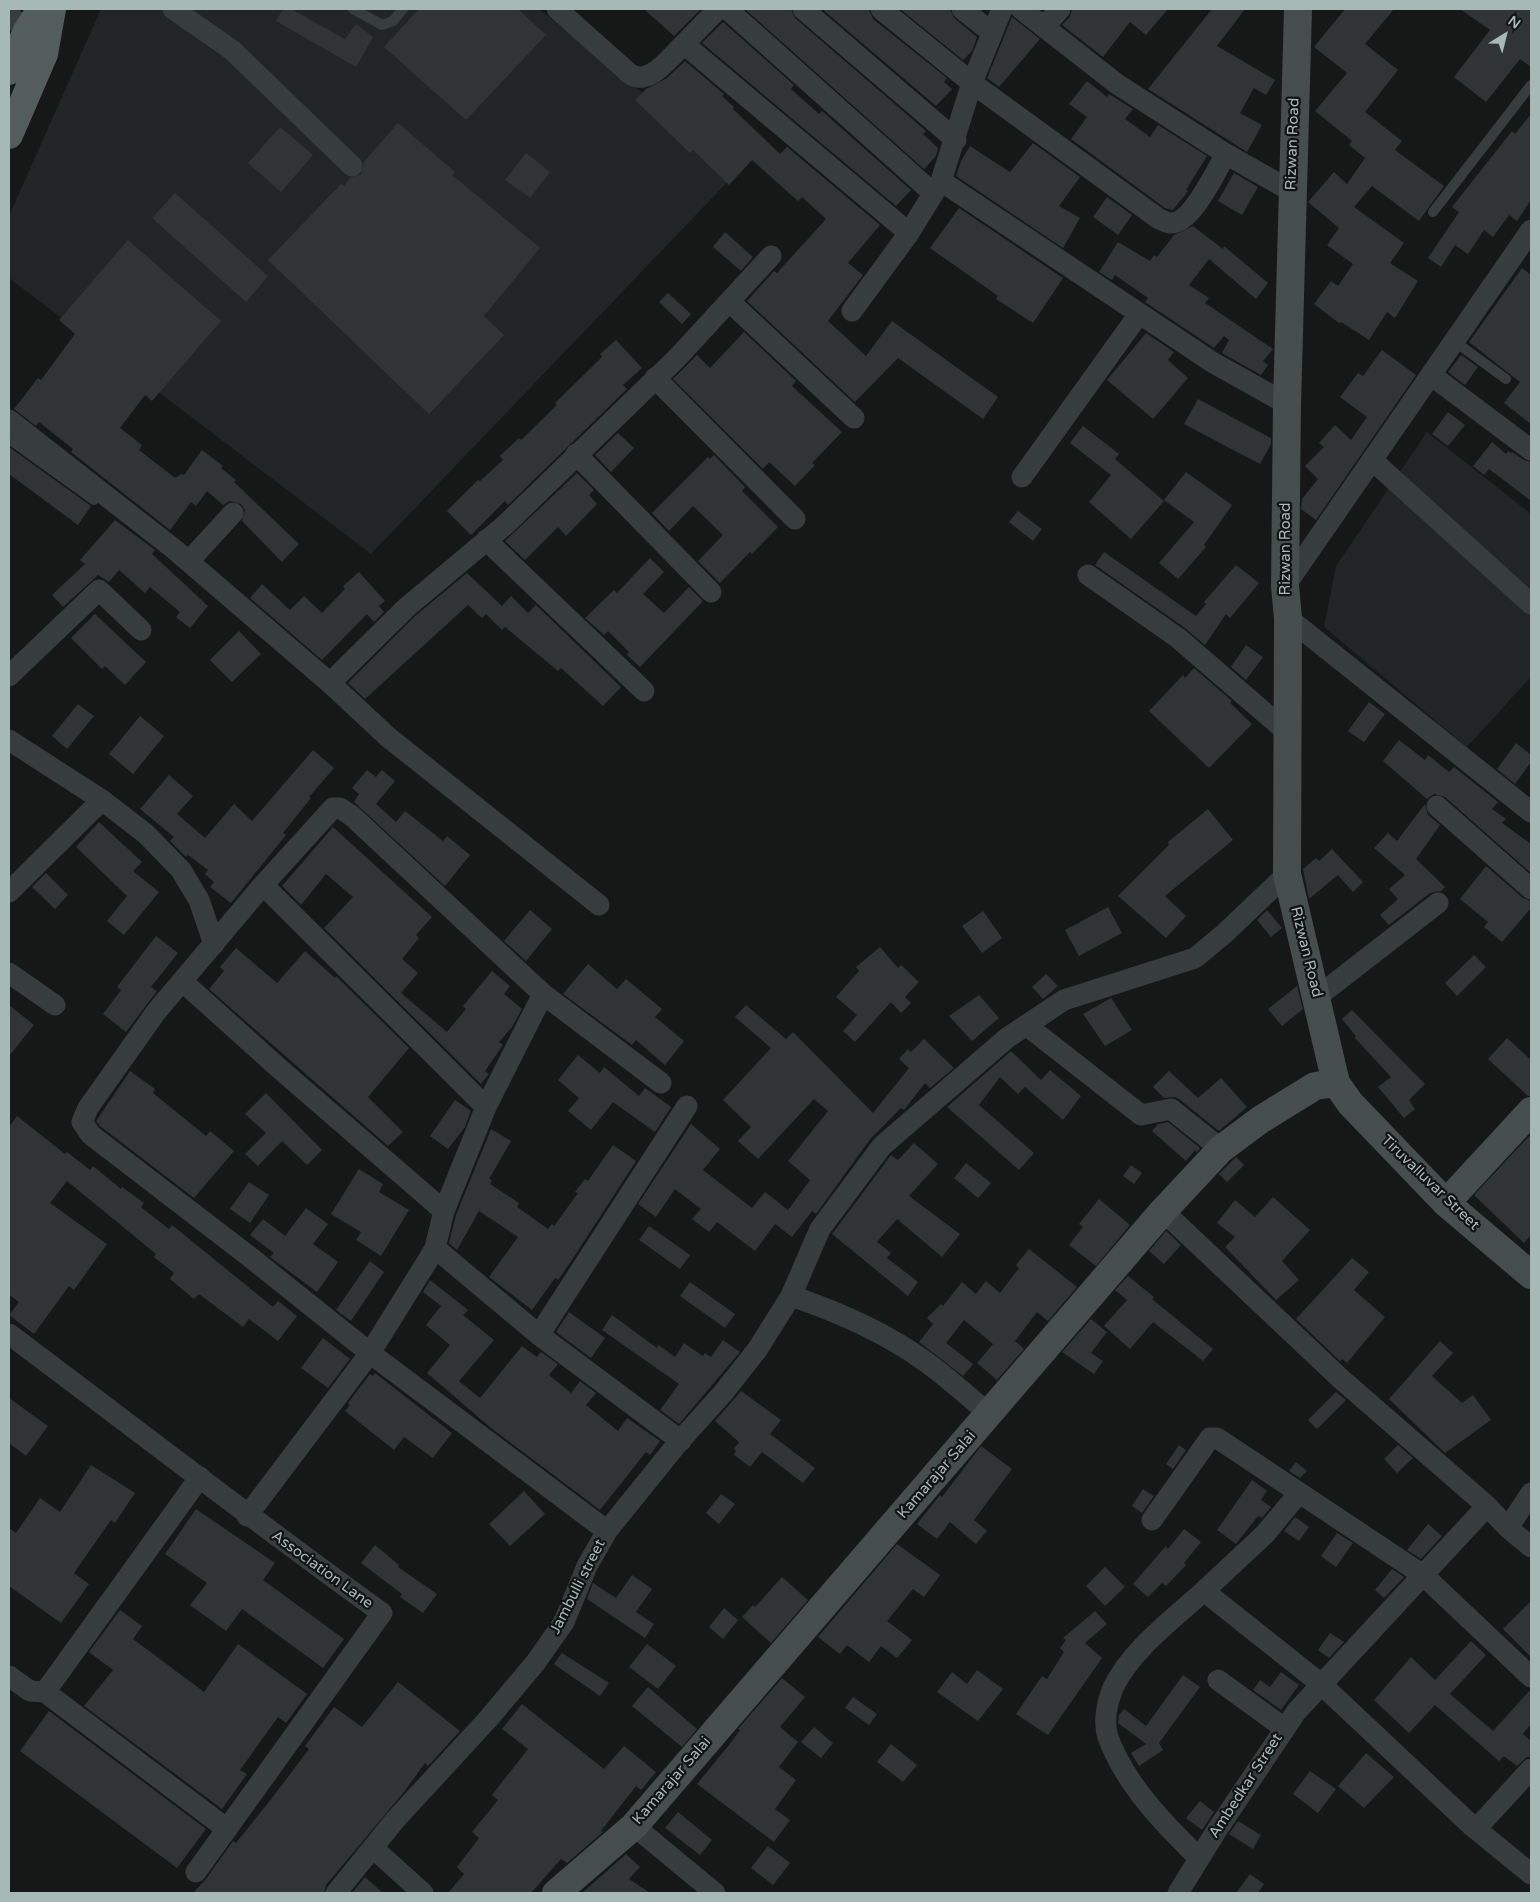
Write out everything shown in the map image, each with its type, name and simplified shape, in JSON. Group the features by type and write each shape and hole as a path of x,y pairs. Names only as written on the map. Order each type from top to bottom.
{"main road":[{"path":"9,71 18,23 41,9"},
{"path":"9,135 44,54 52,9"}],"street":[{"path":"173,9 232,50 352,166"},
{"path":"562,10 630,74 639,78 648,76 684,44 718,9"},
{"path":"726,9 937,187 1212,362 1287,404"},
{"path":"803,9 956,140"},
{"path":"881,9 972,83 1159,219 1169,223 1183,219 1194,208 1226,154"},
{"path":"962,9 991,32"},
{"path":"852,311 909,233 937,187 956,140 972,83 991,32 1002,9"},
{"path":"1021,9 1117,84 1226,154 1291,191"},
{"path":"1044,27 1060,9"},
{"name":"Rizwan Road","path":"1298,9 1291,191 1287,404 1285,586 1288,618 1287,874 1336,1084"},
{"path":"684,44 909,233"},
{"path":"1285,586 1531,230"},
{"path":"330,683 407,607 505,525 655,378 730,302 771,256"},
{"path":"730,302 854,418"},
{"path":"1022,477 1139,314"},
{"path":"1431,375 1531,450"},
{"path":"655,378 795,519"},
{"path":"9,420 189,562 330,683 388,737 599,905"},
{"path":"576,454 711,592"},
{"path":"1372,460 1531,604"},
{"path":"189,562 233,512"},
{"path":"486,540 644,691"},
{"path":"1088,575 1178,638 1288,732"},
{"path":"9,676 99,590 141,630"},
{"path":"1288,618 1531,812"},
{"path":"9,740 102,800 146,834 181,870 199,900 214,944"},
{"path":"9,892 102,800"},
{"path":"1438,806 1531,889"},
{"path":"607,1531 370,1353 250,1257 91,1135 82,1122 88,1108 156,1012 262,885 328,811 333,808 340,808 360,823 543,994 662,1083"},
{"name":"Jambulli street","path":"336,1893 396,1818 489,1718 536,1662 564,1622 587,1566 607,1531 746,1364 792,1296 820,1229 882,1146 1007,1038 1026,1025 1064,1000 1194,958 1224,934 1287,874"},
{"path":"262,885 486,1107"},
{"path":"1317,997 1438,903"},
{"path":"9,973 55,1005"},
{"path":"182,981 281,1070 444,1211"},
{"path":"247,1516 370,1353 435,1248 444,1211 486,1107 543,994"},
{"path":"1026,1025 1140,1115 1171,1109 1222,1149"},
{"name":"Kamarajar Salai","path":"556,1893 634,1826 1163,1211 1222,1149 1300,1094 1315,1086 1336,1084"},
{"name":"Tiruvalluvar Street","path":"1336,1084 1350,1103 1446,1203 1527,1265"},
{"path":"539,1335 687,1106"},
{"path":"1446,1203 1531,1111"},
{"path":"1163,1211 1341,1379 1487,1506 1508,1528 1531,1547"},
{"path":"435,1248 539,1335 681,1441"},
{"path":"792,1296 827,1308 881,1334 926,1362 989,1414"},
{"name":"Association Lane","path":"9,1334 200,1477 247,1516 382,1612 196,1872"},
{"path":"1152,1520 1210,1438 1214,1437 1423,1576 1531,1677"},
{"path":"44,1692 200,1477"},
{"path":"1199,1858 1154,1811 1127,1773 1108,1737 1106,1718 1114,1687 1130,1663 1149,1642 1265,1534 1299,1493"},
{"path":"1508,1528 1531,1493"},
{"name":"Ambedkar Street","path":"1178,1893 1284,1728 1320,1684 1487,1506"},
{"path":"1204,1591 1320,1684 1476,1829 1531,1874"},
{"path":"9,1676 30,1691 44,1692 226,1829"},
{"path":"1218,1680 1284,1728"},
{"path":"1476,1829 1531,1769"},
{"path":"634,1826 715,1893"},
{"path":"373,1848 423,1893"}],"lane":[{"path":"353,9 382,25 393,21 403,9"},
{"path":"1434,212 1531,85"},
{"path":"1454,341 1506,379"},
{"path":"9,439 94,500"}],"shaded area":[{"path":"101,9 539,9 738,171 371,554 9,278 9,216"},
{"path":"1427,432 1531,514 1531,680 1529,679 1467,747 1324,627 1336,566"}],"building":[{"path":"283,9 291,9 345,39 356,24 373,37 356,67 276,21"},
{"path":"419,9 518,9 546,35 466,120 384,47"},
{"path":"644,9 701,9 674,36"},
{"path":"745,9 791,9 795,18 926,131 923,134 938,148 936,156 924,169"},
{"path":"822,9 869,9 873,19 947,78 944,82 952,89 936,106"},
{"path":"900,9 950,9 954,18 977,37 972,51 963,60"},
{"path":"1072,9 1168,9 1146,35 1130,22 1103,57 1062,25 1070,17"},
{"path":"1212,9 1245,9 1217,46 1275,80 1266,95 1254,88 1240,113 1262,125 1247,152 1148,89"},
{"path":"1345,9 1394,9 1365,44 1398,70 1365,112 1402,141 1395,150 1444,186 1419,221 1372,186 1354,207 1404,243 1390,263 1418,281 1395,318 1387,312 1369,340 1341,322 1339,323 1314,304 1331,281 1338,286 1353,264 1327,245 1339,228 1308,202 1334,172 1347,184 1365,158 1349,145 1352,141 1315,111 1347,73 1314,47"},
{"path":"1460,9 1531,9 1531,67 1520,59 1486,102 1454,77 1490,30"},
{"path":"1012,17 1040,39 999,87 987,78"},
{"path":"723,22 794,85 791,89 819,114 822,111 911,190 896,206 702,43"},
{"path":"685,61 724,94 722,96 734,107 733,109 780,154 787,147 880,225 848,263 863,275 828,321 866,356 892,321 998,397 983,419 898,358 855,402 747,301 774,271 777,273 826,219 802,197 798,201 752,160 729,185 693,150 690,153 635,100 646,89 667,78"},
{"path":"1087,81 1107,97 1109,94 1133,109 1125,119 1150,137 1158,125 1207,156 1186,190 1188,191 1173,210 1165,208 1071,139 1087,117 1069,104"},
{"path":"1531,114 1531,200 1517,221 1509,215 1493,237 1484,230 1468,254 1455,245 1441,267 1428,258 1459,212 1452,207 1512,131 1515,134"},
{"path":"398,123 455,172 452,175 540,248 484,316 504,335 429,414 268,260 341,184 344,186 350,178 361,174 364,162"},
{"path":"280,127 313,155 281,192 248,163"},
{"path":"1033,143 1080,177 1059,206 1080,218 1063,248 956,176 961,161 970,146 1010,172"},
{"path":"526,153 550,172 530,198 505,180"},
{"path":"1234,173 1258,187 1242,215 1218,201"},
{"path":"175,193 268,276 246,302 152,218"},
{"path":"1107,197 1132,215 1118,235 1093,217"},
{"path":"959,208 1063,278 1033,323 996,299 998,296 930,248"},
{"path":"1193,226 1223,249 1224,246 1268,283 1256,299 1209,259 1189,285 1209,298 1205,303 1273,349 1263,361 1268,365 1261,375 1222,353 1229,340 1224,336 1214,348 1145,302 1148,298 1115,275 1112,280 1099,272 1118,242 1150,261 1154,255 1157,257 1174,235"},
{"path":"725,232 753,257 741,271 713,247"},
{"path":"128,240 221,321 152,401 145,395 120,428 142,445 139,450 175,478 181,474 184,475 202,450 223,466 221,468 236,480 234,482 299,544 282,562 242,521 245,510 241,504 230,501 223,505 207,491 196,506 191,502 170,530 71,452 73,449 39,422 36,426 14,409 38,378 41,380 75,334 59,320"},
{"path":"1522,268 1531,275 1531,424 1504,403 1520,382 1469,342"},
{"path":"668,293 691,314 682,324 659,302"},
{"path":"744,332 796,381 792,386 842,432 812,463 815,465 795,486 769,462 763,469 673,379 697,355 710,368"},
{"path":"1146,333 1174,352 1168,360 1188,378 1153,419 1107,380"},
{"path":"616,340 642,368 623,385 627,389 508,505 505,501 471,535 447,511 478,480 480,481 503,460 500,456 519,438 521,440 557,405 555,403 602,357 600,354"},
{"path":"1382,350 1416,375 1316,520 1301,509 1302,499 1318,479 1305,466 1324,447 1319,443 1335,425 1351,440 1367,417 1340,397 1358,373 1363,376"},
{"path":"1461,355 1478,367 1465,385 1448,372"},
{"path":"1198,399 1271,438 1271,444 1260,464 1184,424"},
{"path":"1448,412 1465,425 1448,446 1432,434"},
{"path":"1083,426 1119,454 1115,459 1164,501 1131,539 1089,502 1111,475 1070,443"},
{"path":"618,433 634,448 611,472 595,455"},
{"path":"1492,442 1506,454 1508,451 1512,452 1531,462 1531,501 1489,469 1484,475 1473,466"},
{"path":"9,447 91,506 78,525 9,474"},
{"path":"714,455 745,487 742,491 778,527 720,583 698,561 723,535 693,506 669,531 652,513 708,457 710,459"},
{"path":"1186,472 1232,505 1204,545 1206,547 1178,579 1159,563 1194,522 1164,500"},
{"path":"577,473 594,490 589,495 597,504 566,536 558,527 525,560 505,541"},
{"path":"1018,511 1042,529 1033,541 1009,522"},
{"path":"115,520 155,550 152,554 208,606 190,628 176,617 180,612 150,587 145,593 119,570 109,582 98,575 63,607 52,595 85,564 80,560"},
{"path":"1104,552 1196,616 1206,604 1204,602 1236,565 1259,583 1230,618 1226,614 1205,645 1185,628 1095,565"},
{"path":"650,558 664,572 643,594 664,613 689,587 703,601 640,667 627,655 629,652 608,631 604,635 585,618 614,590 617,593"},
{"path":"359,572 385,601 379,606 384,612 374,622 367,614 322,660 250,598 262,584 290,610 304,596 322,613 345,589 343,586"},
{"path":"467,573 502,606 511,596 528,613 536,605 621,687 603,706 561,668 558,671 505,627 502,630 486,614 482,618 468,605 365,699 348,683 415,616"},
{"path":"95,614 146,662 125,685 105,666 102,669 71,638"},
{"path":"239,631 261,654 232,682 210,660"},
{"path":"1246,645 1263,657 1246,680 1231,667"},
{"path":"1194,668 1232,701 1230,703 1252,724 1209,768 1149,711 1183,675 1185,678"},
{"path":"1369,702 1385,714 1364,742 1348,731"},
{"path":"78,704 94,716 67,749 52,736"},
{"path":"140,716 164,736 133,774 109,754"},
{"path":"1399,740 1425,760 1428,755 1449,772 1454,767 1498,802 1492,809 1506,819 1502,823 1531,844 1531,873 1445,797 1434,794 1427,799 1383,761"},
{"path":"1516,743 1531,755 1531,762 1515,784 1497,769"},
{"path":"313,750 334,768 309,797 311,798 283,833 286,835 231,903 210,887 214,882 205,874 208,870 188,855 186,857 170,841 174,837 140,809 169,775 193,796 177,814 205,838 234,804 252,821"},
{"path":"367,770 376,777 382,770 395,781 376,804 396,822 405,811 443,841 447,836 470,855 445,886 354,802 359,794 352,788"},
{"path":"1425,804 1428,815 1440,825 1416,859 1445,887 1441,891 1430,893 1389,925 1380,915 1398,899 1389,889 1405,875 1374,848 1388,833 1397,841"},
{"path":"1208,809 1233,840 1165,896 1186,916 1166,938 1118,896 1169,845 1168,842"},
{"path":"99,822 142,862 133,871 159,892 124,935 107,921 127,896 76,847"},
{"path":"333,827 432,917 416,935 419,938 402,959 418,973 401,993 447,1032 466,1009 463,1006 492,971 510,986 504,994 522,1009 512,1027 499,1042 503,1045 485,1071 489,1074 481,1084 324,928 353,897 326,874 301,905 282,886"},
{"path":"1332,849 1363,882 1353,892 1338,875 1309,899 1303,869 1316,858 1319,861"},
{"path":"1486,866 1523,898 1531,901 1531,908 1502,942 1484,927 1488,922 1460,899"},
{"path":"46,873 68,895 55,909 32,887"},
{"path":"1108,907 1122,933 1079,956 1065,930"},
{"path":"530,910 552,929 526,961 504,941"},
{"path":"1267,910 1282,928 1271,937 1257,920"},
{"path":"983,911 1002,938 982,953 962,926"},
{"path":"156,936 178,953 151,987 157,991 126,1032 103,1014 121,990 117,987"},
{"path":"880,947 898,968 901,965 919,982 905,997 911,1003 901,1013 891,1002 855,1042 843,1031 857,1015 836,997 859,971 856,967"},
{"path":"236,948 277,983 305,951 335,978 336,976 409,1048 368,1097 403,1132 388,1146 209,989 224,971 220,967"},
{"path":"1474,955 1486,967 1457,996 1445,983"},
{"path":"588,964 617,989 626,979 662,1009 655,1017 684,1041 665,1065 636,1040 632,1045 563,994"},
{"path":"1046,974 1058,986 1043,999 1032,987"},
{"path":"1297,986 1303,1009 1282,1026 1268,1009"},
{"path":"979,995 999,1018 972,1041 949,1016"},
{"path":"1111,998 1132,1030 1105,1046 1083,1014"},
{"path":"9,1005 34,1025 9,1056"},
{"path":"746,1005 786,1039 793,1032 873,1113 909,1068 899,1059 908,1049 911,1052 924,1039 954,1068 930,1088 925,1083 904,1110 901,1108 871,1138 816,1214 812,1211 792,1237 775,1224 755,1251 717,1222 709,1232 692,1219 701,1209 675,1189 656,1217 638,1204 691,1124 720,1149 703,1170 752,1208 765,1192 788,1210 810,1180 788,1161 828,1111 814,1099 758,1159 738,1141 751,1127 723,1100 771,1048 735,1017"},
{"path":"1352,1010 1425,1084 1409,1100 1415,1109 1404,1118 1378,1087 1391,1077 1355,1038 1356,1036 1342,1019"},
{"path":"1507,1038 1531,1060 1531,1096 1528,1096 1488,1059"},
{"path":"1011,1051 1041,1080 1050,1070 1081,1096 1063,1120 1025,1087 1018,1094 1000,1077 979,1105 1034,1153 1019,1170 947,1107"},
{"path":"578,1055 600,1073 604,1067 639,1096 645,1088 671,1107 655,1132 613,1102 591,1130 568,1111 579,1098 558,1080"},
{"path":"130,1071 155,1089 153,1093 206,1136 210,1131 234,1151 194,1198 96,1121"},
{"path":"1169,1071 1198,1098 1221,1078 1247,1107 1219,1131 1179,1099 1174,1097 1164,1098 1153,1087"},
{"path":"266,1093 322,1150 307,1165 282,1141 258,1166 245,1154 266,1133 245,1114"},
{"path":"455,1100 471,1111 465,1127 448,1149 430,1136"},
{"path":"17,1116 65,1154 67,1152 90,1170 93,1166 121,1189 122,1187 144,1203 141,1207 169,1229 172,1225 273,1307 278,1301 297,1316 278,1341 249,1319 243,1327 199,1294 194,1299 170,1279 174,1273 154,1257 156,1254 67,1181 50,1203 107,1244 74,1290 69,1286 34,1334 9,1315 19,1302 9,1295 9,1127"},
{"path":"1168,1122 1200,1148 1197,1152 1195,1150 1186,1161 1152,1131 1158,1124"},
{"path":"491,1129 511,1141 489,1179 492,1180 490,1184 519,1203 517,1207 548,1229 552,1224 554,1226 578,1193 575,1192 585,1179 588,1181 613,1145 636,1161 570,1263 558,1280 555,1278 532,1310 489,1277 518,1237 479,1211 457,1250 449,1243 456,1215"},
{"path":"1531,1134 1531,1235 1524,1243 1474,1195"},
{"path":"914,1143 938,1164 909,1196 960,1234 942,1257 897,1219 877,1242 891,1253 887,1258 918,1282 908,1296 832,1234 891,1155 898,1160"},
{"path":"1236,1157 1244,1165 1227,1182 1219,1174"},
{"path":"966,1163 991,1183 978,1198 954,1178"},
{"path":"1131,1165 1142,1173 1134,1184 1123,1176"},
{"path":"359,1169 383,1184 379,1192 409,1210 381,1256 356,1240 361,1232 331,1214"},
{"path":"249,1182 269,1195 250,1223 230,1209"},
{"path":"1273,1197 1310,1230 1282,1261 1299,1280 1276,1300 1225,1247 1235,1237 1217,1223 1235,1200 1255,1217"},
{"path":"1099,1199 1130,1225 1096,1266 1069,1245 1083,1227 1079,1224"},
{"path":"306,1208 328,1224 313,1244 338,1262 317,1292 270,1257 274,1253 250,1235 263,1219 285,1236"},
{"path":"649,1226 690,1255 680,1269 639,1240"},
{"path":"1166,1231 1181,1245 1164,1264 1149,1251"},
{"path":"1029,1249 1077,1287 1048,1321 1037,1312 1015,1341 1024,1349 997,1380 977,1363 993,1344 964,1320 946,1343 973,1364 963,1376 919,1342 933,1324 927,1318 941,1304 943,1306 962,1282 976,1294 986,1281 1000,1293 1019,1268 1016,1265"},
{"path":"1352,1258 1369,1272 1354,1290 1385,1317 1347,1363 1343,1359 1340,1361 1296,1319"},
{"path":"370,1261 384,1272 351,1321 336,1310"},
{"path":"1128,1276 1154,1297 1152,1299 1213,1349 1203,1361 1153,1322 1130,1349 1104,1326 1127,1300 1115,1290"},
{"path":"430,1280 468,1310 463,1315 494,1340 459,1381 480,1398 522,1346 537,1357 541,1352 558,1364 549,1375 571,1393 580,1381 596,1393 586,1405 618,1431 627,1418 660,1441 650,1455 646,1452 600,1510 491,1428 427,1373 450,1345 426,1325 441,1306 423,1292"},
{"path":"690,1282 735,1314 725,1328 680,1296"},
{"path":"569,1312 605,1338 591,1358 556,1332"},
{"path":"612,1315 657,1348 659,1345 675,1357 684,1343 703,1356 705,1353 711,1357 723,1340 740,1352 679,1424 660,1410 679,1384 602,1330"},
{"path":"1091,1319 1107,1332 1091,1353 1103,1361 1094,1374 1062,1352"},
{"path":"323,1338 350,1359 328,1388 301,1368"},
{"path":"1440,1341 1453,1353 1432,1376 1462,1403 1473,1395 1491,1420 1445,1453 1389,1399"},
{"path":"375,1373 452,1433 433,1458 404,1437 394,1450 345,1411 350,1405 348,1403 370,1374 373,1376"},
{"path":"741,1391 781,1420 770,1434 815,1468 803,1483 762,1452 750,1467 734,1455 736,1451 734,1449 739,1442 715,1421"},
{"path":"1336,1392 1346,1400 1317,1429 1308,1420"},
{"path":"9,1398 48,1426 26,1456 9,1443"},
{"path":"1179,1445 1186,1450 1173,1469 1166,1464"},
{"path":"1398,1445 1413,1458 1397,1473 1384,1459"},
{"path":"981,1446 1012,1469 974,1520 987,1531 976,1544 950,1522 937,1539 917,1524 940,1495 942,1497"},
{"path":"1296,1462 1307,1471 1300,1478 1289,1471"},
{"path":"91,1465 135,1493 115,1523 111,1520 74,1573 89,1584 61,1623 9,1586 9,1528 16,1533 40,1498 60,1512"},
{"path":"1252,1480 1267,1491 1261,1500 1271,1507 1262,1518 1258,1516 1236,1544 1217,1530"},
{"path":"1143,1489 1154,1496 1142,1513 1132,1506"},
{"path":"524,1491 545,1514 510,1546 489,1524"},
{"path":"721,1494 735,1504 719,1524 706,1513"},
{"path":"196,1509 275,1563 263,1580 344,1639 323,1668 242,1609 226,1631 190,1605 207,1583 165,1554"},
{"path":"1295,1517 1309,1527 1299,1541 1284,1531"},
{"path":"1428,1524 1442,1536 1421,1559 1407,1550"},
{"path":"1184,1529 1201,1542 1184,1563 1186,1565 1166,1586 1162,1583 1148,1597 1133,1584 1166,1546 1168,1549"},
{"path":"1337,1533 1353,1543 1336,1567 1321,1556"},
{"path":"897,1544 940,1575 924,1597 913,1589 887,1621 912,1640 897,1658 881,1646 869,1662 847,1645 840,1654 818,1637"},
{"path":"375,1545 399,1565 398,1567 437,1594 423,1613 400,1597 402,1594 361,1563"},
{"path":"1105,1567 1125,1587 1105,1606 1086,1586"},
{"path":"1392,1569 1404,1577 1384,1598 1375,1590"},
{"path":"632,1575 652,1589 636,1612 654,1624 645,1638 587,1599 593,1583 616,1598"},
{"path":"782,1577 808,1600 771,1643 742,1617 753,1605 755,1607"},
{"path":"1531,1601 1531,1657 1503,1629"},
{"path":"724,1608 738,1620 723,1639 709,1627"},
{"path":"120,1610 142,1626 133,1639 204,1692 238,1644 307,1694 286,1723 278,1717 240,1770 247,1774 222,1809 84,1706 113,1670 89,1652"},
{"path":"1095,1611 1107,1624 1085,1643 1102,1658 1048,1735 1016,1714 1042,1676 1047,1679 1064,1652 1060,1648 1066,1640 1063,1638"},
{"path":"1330,1633 1344,1642 1329,1658 1318,1650"},
{"path":"1471,1641 1486,1655 1450,1694 1493,1731 1531,1689 1531,1724 1523,1734 1531,1741 1531,1757 1527,1757 1517,1766 1504,1756 1499,1761 1435,1705 1409,1733 1374,1700 1411,1657 1435,1680"},
{"path":"647,1644 676,1666 658,1689 629,1667"},
{"path":"562,1653 609,1683 600,1696 554,1664"},
{"path":"977,1670 1003,1689 978,1721 937,1692 952,1672 967,1684"},
{"path":"1281,1672 1299,1685 1281,1710 1253,1690 1260,1680 1270,1687"},
{"path":"1183,1675 1200,1687 1159,1743 1163,1750 1139,1766 1131,1753 1146,1744 1118,1723 1119,1715 1124,1709 1146,1726"},
{"path":"782,1678 805,1697 780,1727 798,1742 779,1767 796,1780 775,1809 790,1820 774,1842 697,1784 729,1745 740,1730 738,1729"},
{"path":"398,1682 460,1731 428,1766 425,1763 404,1792 326,1885 324,1893 193,1893 206,1879 233,1841 236,1843 272,1798 309,1749 305,1746 334,1707 362,1727"},
{"path":"648,1687 697,1729 682,1747 632,1706"},
{"path":"853,1697 877,1714 869,1725 845,1708"},
{"path":"522,1704 604,1769 624,1746 656,1772 641,1790 636,1786 601,1831 603,1832 567,1863 561,1859 531,1893 448,1893 464,1874 457,1867 479,1838 472,1832 498,1800 492,1795 528,1749 502,1729"},
{"path":"49,1711 206,1829 177,1868 20,1751"},
{"path":"814,1727 833,1743 821,1758 801,1742"},
{"path":"891,1744 917,1765 903,1782 877,1762"},
{"path":"1366,1753 1394,1777 1364,1808 1338,1786"},
{"path":"1310,1771 1336,1789 1318,1813 1293,1794"},
{"path":"1200,1801 1214,1812 1202,1830 1186,1818"},
{"path":"678,1812 712,1840 700,1855 665,1828"},
{"path":"1238,1821 1261,1835 1253,1849 1229,1834"},
{"path":"768,1846 790,1863 773,1885 751,1868"},
{"path":"626,1854 640,1867 629,1879 650,1893 582,1893"},
{"path":"1250,1874 1264,1884 1258,1893 1236,1893"},
{"path":"365,1877 383,1893 352,1893"}]}
